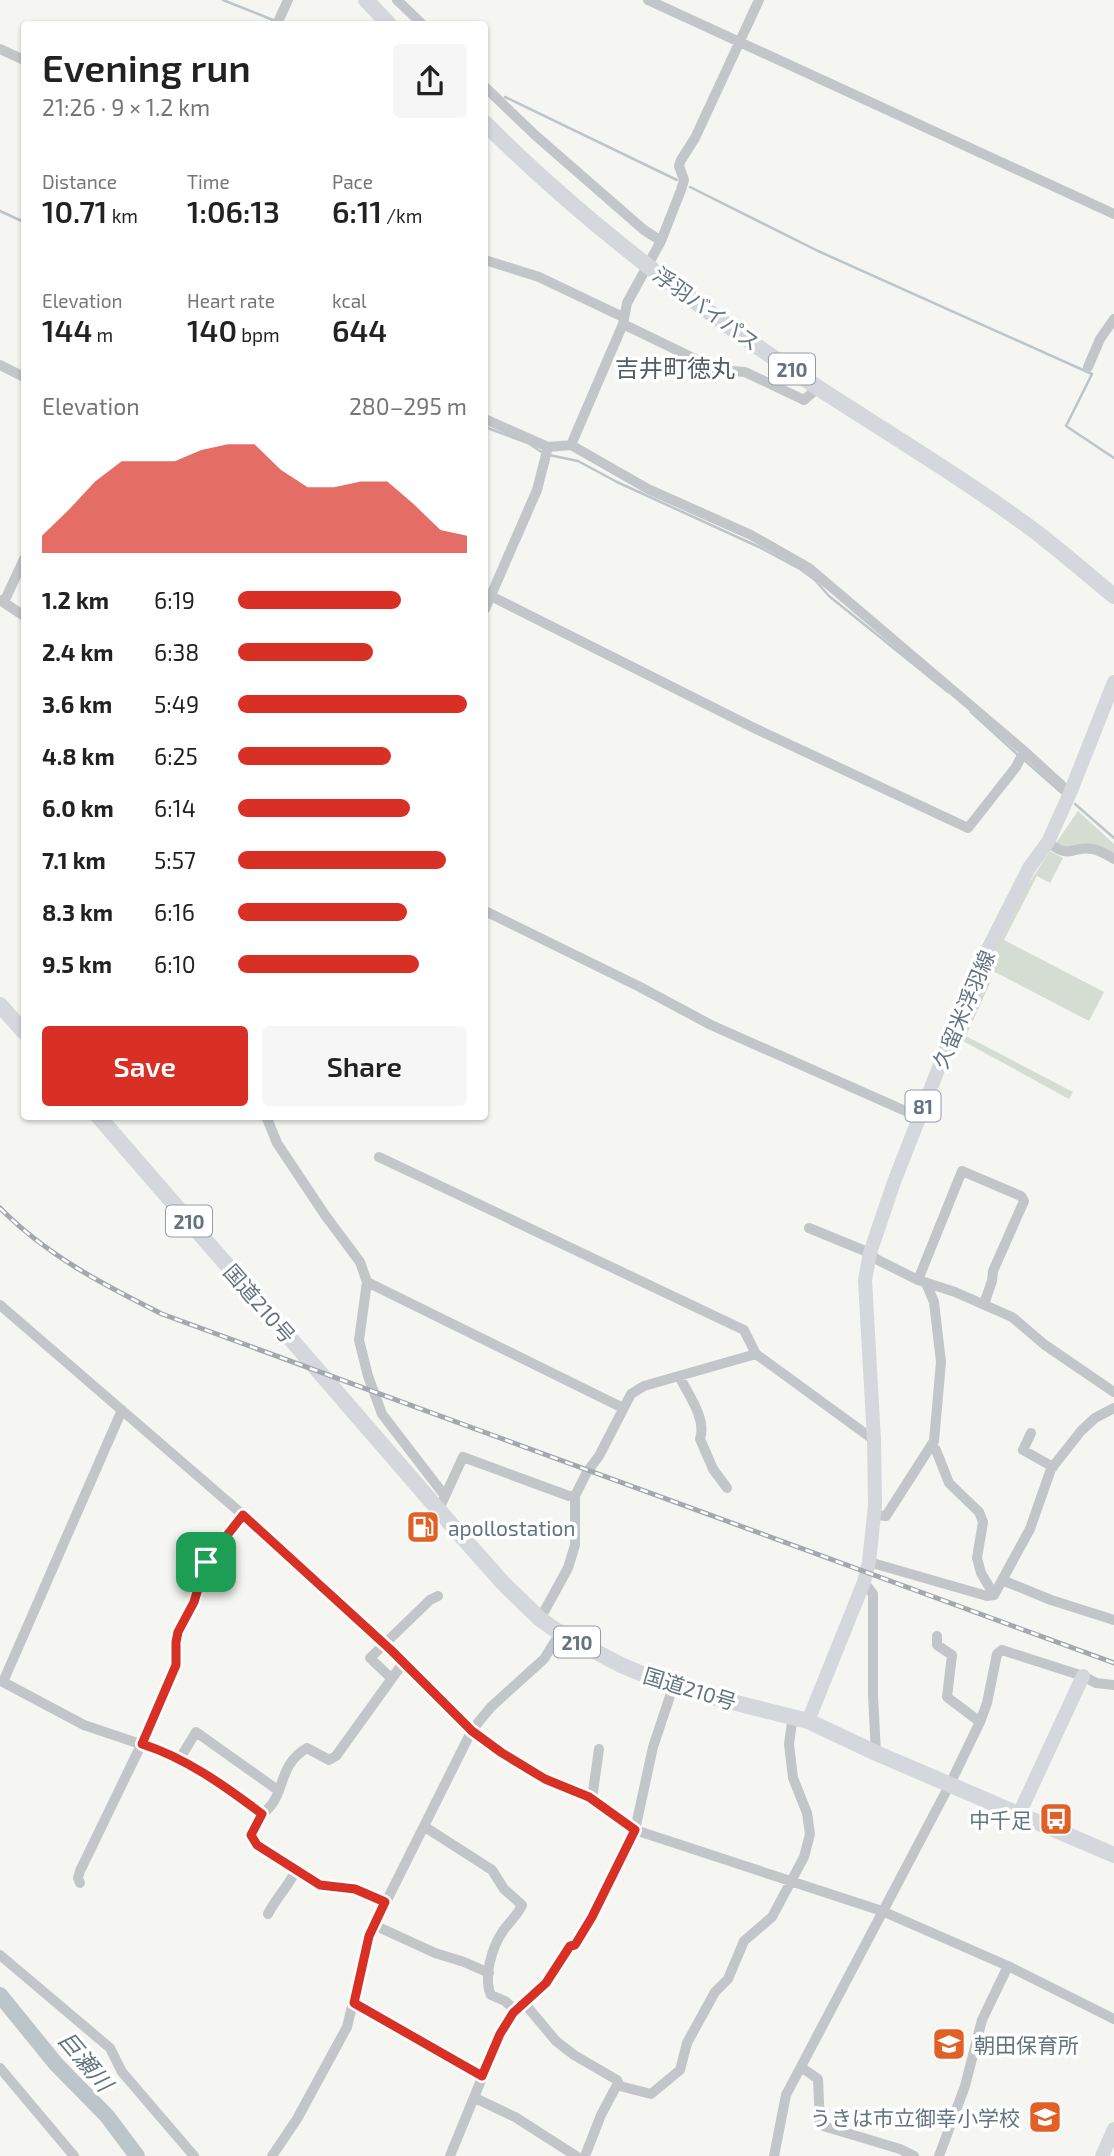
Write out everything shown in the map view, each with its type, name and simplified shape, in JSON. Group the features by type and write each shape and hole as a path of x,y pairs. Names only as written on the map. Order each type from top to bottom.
{"highway":[{"path":"366,0 386,21"},
{"name":"浮羽バイパス","path":"488,126 647,264 818,388 1033,530 1114,597"},
{"path":"0,1004 21,1028"},
{"name":"国道210号","path":"101,1120 355,1412 442,1503 503,1583 540,1619 560,1633 673,1688 801,1718 1114,1855"}],"main road":[{"name":"久留米浮羽線","path":"869,1562 874,1515 874,1440 865,1280 870,1253 919,1117 983,957 1029,868 1048,842 1114,682"},
{"name":"81","path":"801,1718 864,1582 869,1562"},
{"path":"1019,1814 1083,1676"},
{"path":"1107,2151 1114,2129"}],"street":[{"path":"278,21 288,0"},
{"path":"397,0 419,21"},
{"path":"648,0 1114,214"},
{"path":"571,445 623,321 627,303 661,241 684,180 679,166 681,160 695,138 760,0"},
{"path":"0,49 21,59"},
{"path":"488,90 535,135 644,230 661,241"},
{"path":"488,264 539,277 718,370 745,372 804,400 812,393"},
{"path":"1087,366 1114,318"},
{"path":"0,365 21,376"},
{"path":"488,421 547,453 571,445 648,489 751,535 809,568 1070,793"},
{"path":"488,602 537,490 547,453"},
{"path":"21,565 2,601 21,614"},
{"path":"491,596 752,727 968,828 1016,767 1024,751"},
{"path":"1048,842 1060,852 1090,848 1114,859"},
{"path":"488,913 711,1025 919,1117"},
{"path":"268,1120 277,1143 360,1262 367,1282 359,1340 368,1376 382,1414 442,1503"},
{"path":"379,1157 744,1330 756,1354 874,1440"},
{"path":"874,1515 886,1516 934,1441 941,1362 934,1302 922,1281 962,1171 1021,1196 1024,1201 993,1271 984,1304"},
{"path":"809,1228 870,1253 876,1259 922,1281 1012,1317 1045,1345 1114,1392"},
{"path":"367,1282 623,1408"},
{"path":"0,1305 243,1515 384,1644 472,1731 502,1753 545,1779 592,1798 635,1830 883,1911 1008,1966 1114,2019"},
{"path":"540,1619 568,1568 576,1522 575,1496 631,1394 644,1386 756,1354"},
{"path":"679,1376 699,1416 702,1430 699,1439 713,1469 727,1488"},
{"path":"994,1595 1030,1529 1053,1467 1081,1431 1095,1418 1114,1408"},
{"path":"122,1410 1,1681 84,1726 142,1744 178,1760 225,1786 262,1814"},
{"path":"1031,1433 1023,1450 1053,1467"},
{"path":"931,1446 936,1450 949,1483 979,1512 983,1522 977,1558 981,1573 994,1595"},
{"path":"442,1503 463,1457 575,1496"},
{"path":"80,1883 80,1871 142,1744 176,1665 178,1632 194,1602 206,1562 243,1515"},
{"path":"869,1562 940,1584 994,1595"},
{"path":"1002,1580 1051,1600 1114,1620"},
{"path":"864,1582 873,1594 876,1753"},
{"path":"391,1678 370,1658 430,1600 438,1596"},
{"path":"272,2156 297,2119 347,2027 374,1924 472,1731 491,1707 544,1659 560,1633"},
{"path":"937,1636 937,1645 952,1655 947,1697 980,1721"},
{"path":"774,2156 786,2095 950,1784 987,1703 997,1654 1002,1650 1083,1676 1096,1683 1114,1685"},
{"path":"385,1902 355,1889 320,1885 257,1845 251,1835 262,1814 271,1807 286,1769 298,1754 307,1748 329,1760 336,1756 403,1663"},
{"path":"450,2156 500,2034 520,2008 546,1983 570,1946 575,1945 592,1917 635,1830 653,1747 673,1688"},
{"path":"425,1827 492,1870 504,1889 522,1905 498,1938 489,1973 488,1989 491,1995 520,2008 574,2055 617,2080 625,2088 650,2094 678,2073 687,2043 715,1992 729,1979 744,1941 772,1917 804,1857 810,1834 807,1813 793,1778 789,1744 801,1718"},
{"path":"178,1760 196,1732 279,1791"},
{"path":"592,1798 599,1749"},
{"path":"268,1914 275,1899 287,1890 296,1870"},
{"path":"374,1924 435,1953 489,1973"},
{"path":"0,1955 110,2048 122,2072 194,2156"},
{"path":"939,2156 965,2086 982,2020 1008,1966"},
{"path":"354,2003 482,2076"},
{"path":"801,2067 818,2079 820,2125 900,2149 914,2156"},
{"path":"0,2068 74,2156"},
{"path":"585,2156 601,2115 618,2083"},
{"path":"475,2098 515,2117 576,2156"}],"shaded area":[{"path":"1078,811 1114,844 1114,855 1066,849 1056,843"},
{"path":"1050,851 1063,858 1050,883 1037,876 1004,940 1104,992 1089,1021 989,969 990,961 1022,894"},
{"path":"984,979 990,983 966,1036 1073,1092 1069,1099 963,1041 961,1038"}],"waterway":[{"path":"223,0 273,20"},
{"path":"505,97 677,180"},
{"path":"690,187 818,251 1092,374 1066,426 1114,458"},
{"path":"0,211 21,221"},
{"path":"488,428 528,443 543,453"},
{"path":"549,455 578,461 800,569 815,580 829,596 948,692"},
{"path":"971,712 1018,755"},
{"path":"1023,759 1063,794"},
{"path":"1075,804 1114,838"},
{"name":"巨瀬川","path":"0,1995 56,2064 107,2116 137,2156"}],"railway":[{"path":"0,1208 56,1255 162,1314 1114,1663"}],"place":[{"name":"apollostation","path":"423,1527"},
{"name":"中千足","path":"1056,1819"},
{"name":"朝田保育所","path":"949,2044"},
{"name":"うきは市立御幸小学校","path":"1045,2117"}],"district":[{"name":"吉井町徳丸","path":"675,367"}],"route":[{"path":"243,1515 391,1650 472,1731 545,1779 589,1797 635,1830 592,1917 575,1945 570,1946 546,1983 513,2013 500,2034 482,2076 354,2003 369,1936 385,1902 355,1889 320,1885 257,1845 251,1835 262,1814 225,1786 164,1752 142,1744 176,1665 178,1632 194,1602 206,1562 243,1515"}]}
